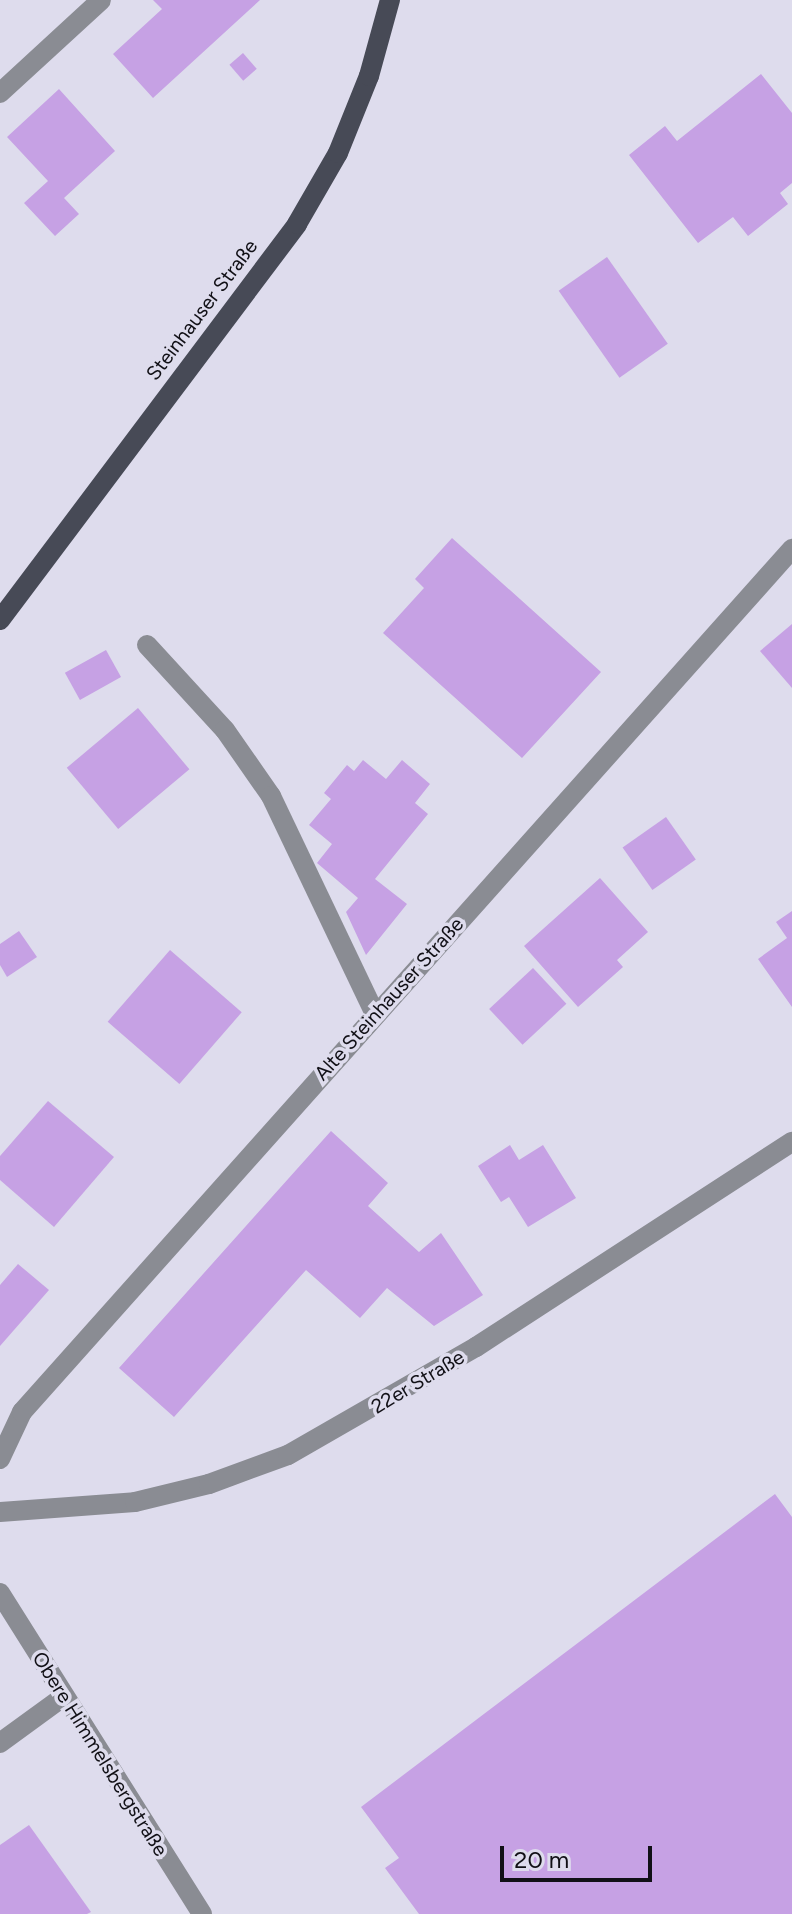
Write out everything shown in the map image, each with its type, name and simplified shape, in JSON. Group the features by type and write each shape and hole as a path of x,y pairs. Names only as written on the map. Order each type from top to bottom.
{"main road":[{"name":"Steinhauser Straße","path":"0,620 297,224 338,153 369,76 390,0"}],"street":[{"path":"0,93 101,0"},
{"name":"Alte Steinhauser Straße","path":"0,1459 22,1412 792,549"},
{"path":"147,645 225,730 271,796 375,1014"},
{"name":"22er Straße","path":"0,1512 135,1502 209,1484 288,1455 476,1347 792,1142"},
{"name":"Obere Himmelsbergstraße","path":"0,1593 202,1914"},
{"path":"0,1743 63,1697"}],"building":[{"path":"153,0 260,0 153,98 113,54 162,9"},
{"path":"243,53 257,69 243,81 229,65"},
{"path":"761,74 792,113 792,183 780,193 788,204 748,236 733,217 698,243 629,155 665,126 677,141"},
{"path":"59,89 115,151 64,198 79,214 55,236 24,203 48,181 7,137"},
{"path":"607,257 668,344 619,378 559,291"},
{"path":"452,538 601,672 522,758 383,633 424,588 415,579"},
{"path":"792,624 792,688 760,651"},
{"path":"106,650 121,677 80,700 65,673"},
{"path":"138,708 189,769 118,829 67,768"},
{"path":"363,760 386,779 402,760 430,784 415,803 428,814 375,879 407,904 366,955 346,912 358,898 317,863 332,844 309,825 331,799 324,793 347,765 354,771"},
{"path":"666,817 696,860 652,890 623,847"},
{"path":"600,878 648,932 617,960 623,967 578,1007 524,946"},
{"path":"792,911 792,1007 758,959 787,938 776,922"},
{"path":"19,931 37,957 7,977 0,965 0,944"},
{"path":"170,950 242,1012 179,1084 108,1022"},
{"path":"533,968 566,1004 523,1045 489,1009"},
{"path":"48,1101 114,1157 54,1227 0,1180 0,1156"},
{"path":"331,1131 388,1183 368,1206 419,1252 441,1233 483,1295 434,1326 387,1288 360,1318 306,1270 174,1417 119,1368"},
{"path":"510,1145 519,1160 543,1145 576,1198 528,1227 509,1197 501,1202 478,1166"},
{"path":"18,1264 49,1290 0,1346 0,1285"},
{"path":"775,1494 792,1517 792,1914 419,1914 385,1868 399,1858 361,1807"},
{"path":"29,1825 91,1912 0,1914 0,1845"}]}
